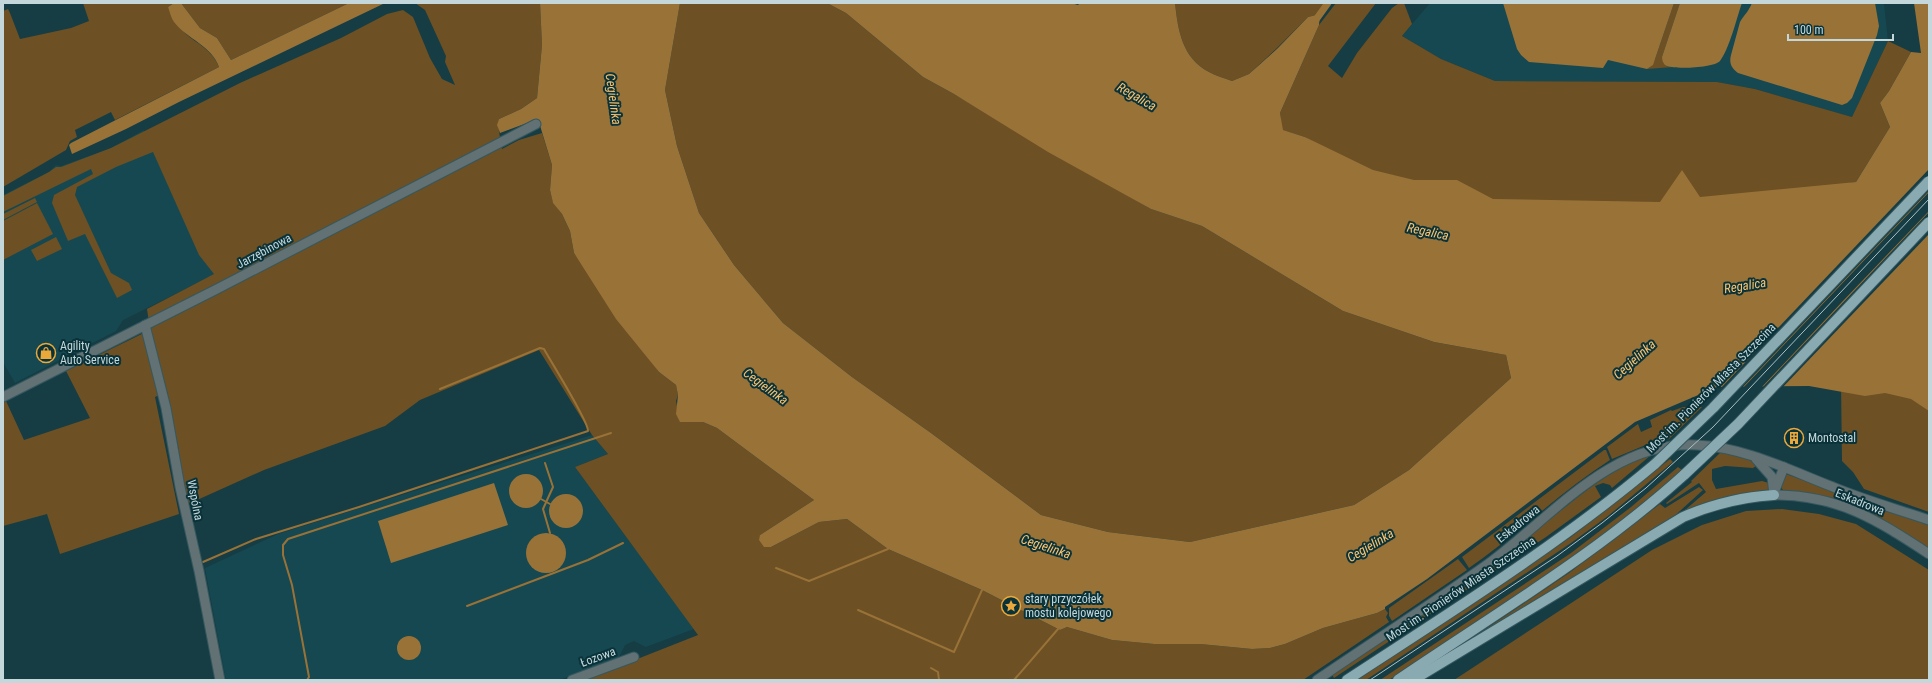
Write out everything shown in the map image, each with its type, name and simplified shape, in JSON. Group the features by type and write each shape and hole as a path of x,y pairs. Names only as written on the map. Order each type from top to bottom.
{"main road":[{"name":"Most im. Pionierów Miasta Szczecina","path":"1347,680 1542,550 1604,506 1655,464 1713,408 1929,181"},
{"path":"1398,680 1594,548 1685,474 1738,424 1929,222"},
{"path":"1413,680 1683,517 1730,500 1774,495"}],"street":[{"name":"Jarzębinowa","path":"3,397 536,124"},
{"name":"Wspólna","path":"145,325 166,408 181,494 199,571 220,680"},
{"name":"Eskadrowa","path":"1317,680 1492,561 1596,478 1617,465 1648,452 1683,445 1717,448 1753,456 1851,494 1929,520"},
{"path":"1753,456 1759,460 1770,474 1773,482 1774,495"},
{"path":"1774,495 1776,485 1784,467"},
{"name":"Eskadrowa","path":"1774,495 1814,498 1853,509 1878,521 1929,554"},
{"name":"Łozowa","path":"572,680 634,657"}],"shaded area":[{"path":"83,3 174,3 168,7 181,28 186,34 213,56 219,67 115,120 111,112 75,130 77,137 70,141 66,150 3,187 3,11 8,9 20,39 71,28 89,21"},
{"path":"181,3 349,3 231,60 217,38 200,28"},
{"path":"415,3 540,3 542,45 537,98 521,109 499,119 502,149 519,140 542,133 552,165 550,190 553,202 562,214 570,231 574,253 659,372 676,385 678,395 676,401 680,421 703,422 717,428 814,500 760,535 771,547 819,522 847,519 888,549 982,590 1060,630 1067,627 1112,640 1154,644 1200,644 1252,649 1270,648 1285,644 1323,628 1377,613 1385,609 1388,613 1386,617 1389,622 1303,680 584,680 698,635 575,467 608,454 592,435 539,350 420,400 385,426 264,470 186,505 178,446 167,391 155,397 179,514 60,554 47,514 3,526 3,403 6,401 24,440 90,418 66,371 150,330 147,309 214,274 199,255 153,152 116,167 77,187 75,195 111,273 129,283 132,290 117,298 85,234 68,241 52,203 54,195 93,174 91,169 3,212 3,196 56,167 61,167 111,148 240,83 341,38 387,14 403,10 413,17 430,58 442,79 455,85 445,62 446,56 425,10"},
{"path":"680,3 827,3 846,13 923,77 1151,209 1202,226 1343,311 1434,342 1506,355 1511,378 1409,470 1354,505 1190,542 1108,532 1041,515 931,433 852,377 783,323 734,265 699,213 677,146 665,90"},
{"path":"1175,3 1328,3 1320,14 1308,17 1249,74 1232,81 1215,75 1200,66 1187,51 1180,33"},
{"path":"1336,3 1376,3 1328,66 1342,78 1357,53 1392,8 1399,3 1404,3 1412,24 1402,36 1441,59 1495,81 1717,82 1755,89 1852,117 1888,41 1911,52 1889,91 1880,103 1890,127 1856,182 1657,214 1404,192 1305,137 1282,130 1280,113 1319,25"},
{"path":"1430,3 1884,3 1888,41 1852,117 1755,89 1717,82 1495,81 1441,59 1402,36"},
{"path":"1674,3 1680,3 1662,57 1666,66 1673,67 1647,69 1655,59"},
{"path":"144,130 225,269 123,320 116,331 15,383 3,362 3,195 49,172 56,165 61,166 111,148"},
{"path":"35,198 37,202 3,220 3,214"},
{"path":"37,203 53,234 3,260 3,221"},
{"path":"56,237 62,249 37,261 31,250"},
{"path":"1859,382 1929,402 1929,512 1864,489 1853,472 1842,461 1841,385"},
{"path":"1683,407 1702,407 1669,439 1648,444 1612,459 1607,447 1638,424 1641,432 1652,427 1650,420 1671,410 1672,411"},
{"path":"592,435 608,454 575,467 694,629 646,647 634,641 625,645 619,657 592,667 588,667 589,669 559,680 226,680 205,568 278,534"},
{"path":"1606,450 1610,460 1592,472 1469,568 1462,557"},
{"path":"1721,452 1753,461 1756,466 1753,468 1725,466 1712,469 1712,480 1716,489 1762,481 1769,483 1770,488 1766,492 1678,516 1706,492 1699,483 1667,504 1666,503 1692,482 1691,481"},
{"path":"1651,455 1612,488 1610,485 1603,483 1595,486 1601,497 1546,537 1334,678 1332,675 1512,548 1591,487 1634,461"},
{"path":"1670,459 1673,462 1608,516 1571,543 1366,680 1357,680 1571,537"},
{"path":"1678,467 1682,470 1648,500 1577,555 1389,680 1380,680 1571,553 1631,507"},
{"path":"1786,474 1929,524 1929,550 1866,509 1835,497 1832,499 1783,490 1780,486"},
{"path":"1699,487 1703,490 1669,521 1450,653 1569,573 1660,504 1665,508"},
{"path":"1782,509 1819,514 1856,524 1929,570 1929,680 1454,680 1652,550 1702,525 1746,511"},
{"path":"1458,559 1467,570 1392,621 1389,616 1389,608"}],"water":[{"path":"174,3 181,3 200,28 217,38 231,60 349,3 385,3 72,154 69,145 71,143 219,67 216,60 205,48 179,28 174,22 168,7"},
{"path":"540,3 680,3 665,90 677,146 699,213 734,265 783,323 852,377 931,433 1041,515 1108,532 1190,542 1354,505 1409,470 1511,378 1506,355 1434,342 1343,311 1202,226 1151,209 1048,152 954,94 923,77 846,13 827,3 1071,3 1078,5 1080,3 1175,3 1180,33 1187,51 1200,66 1209,72 1232,81 1249,74 1278,48 1308,17 1320,14 1319,25 1280,113 1283,130 1305,137 1373,170 1414,180 1457,180 1493,199 1660,202 1682,170 1700,197 1856,182 1890,127 1880,103 1889,91 1911,52 1921,53 1914,3 1929,3 1929,411 1911,399 1885,393 1865,396 1809,386 1717,387 1635,422 1427,579 1385,607 1385,609 1377,613 1323,628 1285,644 1270,648 1252,649 1200,644 1154,644 1112,640 1067,627 1060,630 982,590 888,549 847,519 819,522 771,547 764,547 759,540 760,535 814,500 717,428 703,422 680,422 676,414 678,395 676,385 659,372 616,319 574,253 570,231 562,214 553,203 550,190 552,165 538,119 500,133 497,125 499,119 521,109 537,98 542,45"},
{"path":"1503,3 1674,3 1653,65 1647,69 1608,60 1603,68 1529,62 1517,49"},
{"path":"1680,3 1742,3 1730,41 1720,61 1710,65 1693,68 1669,67 1665,65 1662,57"},
{"path":"1752,3 1875,3 1879,26 1877,35 1852,98 1847,103 1842,105 1738,73 1734,69 1730,63 1730,58 1740,22"},
{"path":"529,474 536,476 541,481 543,491 541,501 536,506 523,508 516,506 511,501 509,488 511,481 516,476"},
{"path":"494,483 508,525 391,563 378,521"},
{"path":"569,494 576,496 581,501 583,511 581,521 576,526 563,528 556,526 551,521 549,508 551,501 556,496"},
{"path":"550,533 557,536 563,542 566,553 565,561 557,570 550,573 542,573 535,570 527,561 526,549 529,542 538,534"},
{"path":"409,636 417,640 421,648 417,656 409,660 401,656 397,648 401,640"}],"pier":[{"path":"1929,169 1929,191 1741,389 1720,389"},
{"path":"1929,192 1929,211 1760,389 1742,389"},
{"path":"1929,212 1929,234 1782,388 1761,389"}],"waterway":[{"path":"1315,21 1328,3"},
{"path":"203,562 256,539 359,507 588,431 583,416 544,349 540,348 440,389"},
{"path":"307,680 309,677 292,585 283,555 283,545 288,539 611,433"},
{"path":"545,463 553,487 543,509 550,533"},
{"path":"541,499 550,504"},
{"path":"467,606 588,560 623,543"},
{"path":"776,568 809,581 888,549"},
{"path":"858,610 954,652 982,590"},
{"path":"1014,680 1058,629"},
{"path":"931,668 938,672 939,680"}],"tram line":[{"path":"1370,680 1557,556 1646,488 1713,427 1929,199"}],"place":[{"name":"Agility Auto Service","path":"46,353"},
{"name":"Montostal","path":"1794,438"},
{"name":"stary przyczółek mostu kolejowego","path":"1011,606"}],"water label":[{"name":"Regalica","path":"1137,96"},
{"name":"Cegielinka","path":"614,99"},
{"name":"Regalica","path":"1428,231"},
{"name":"Regalica","path":"1745,285"},
{"name":"Cegielinka","path":"1634,359"},
{"name":"Cegielinka","path":"766,386"},
{"name":"Cegielinka","path":"1370,545"},
{"name":"Cegielinka","path":"1046,546"}]}
